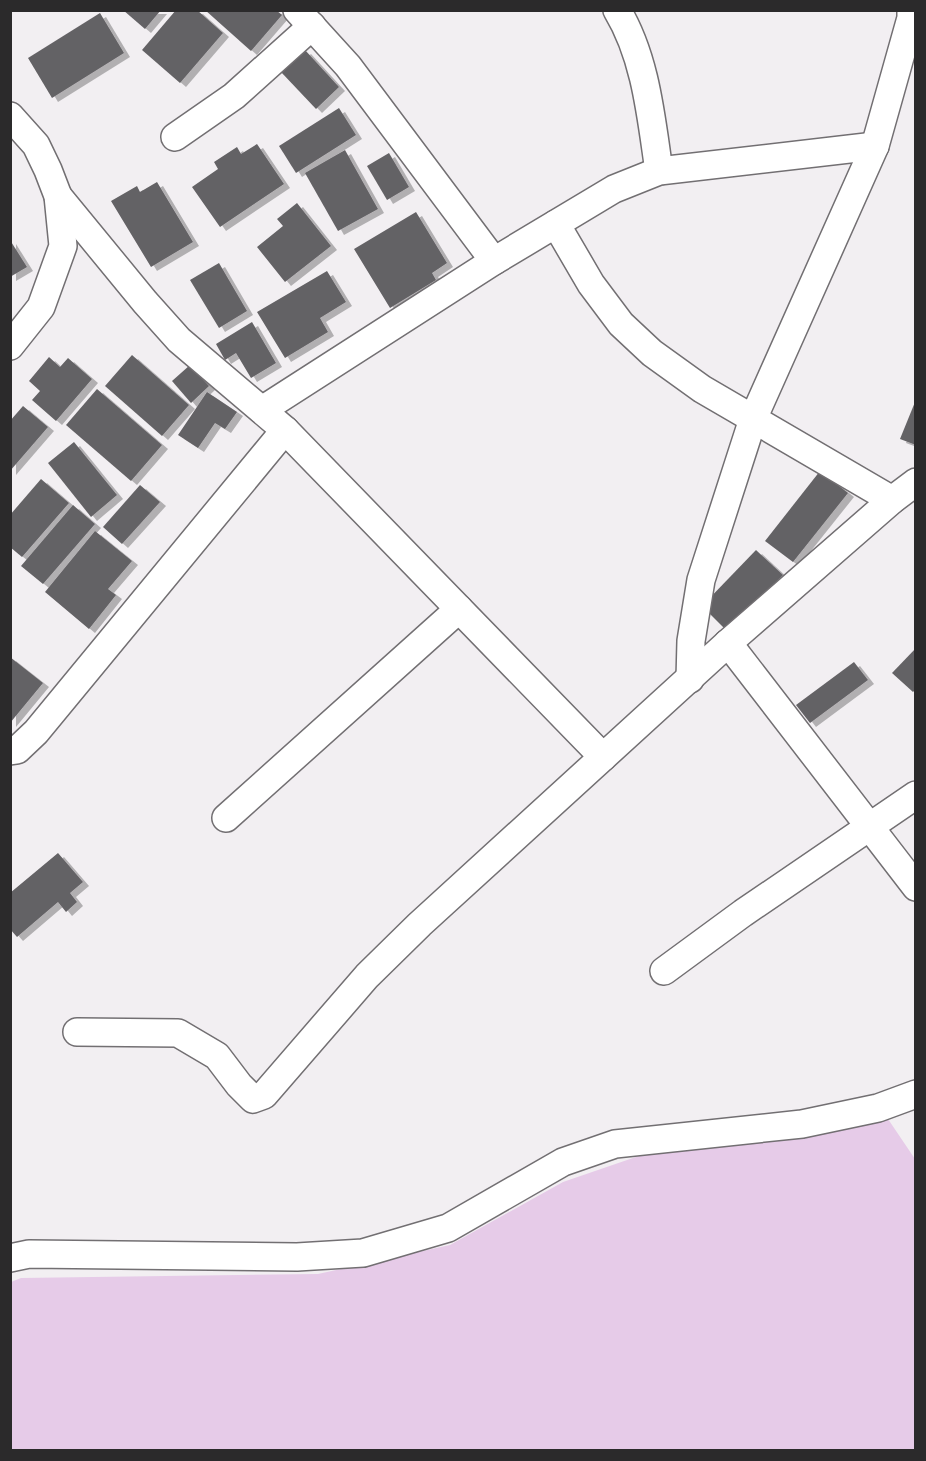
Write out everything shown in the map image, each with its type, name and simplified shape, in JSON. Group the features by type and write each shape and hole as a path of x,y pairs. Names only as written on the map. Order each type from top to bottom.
{"street":[{"path":"617,10 626,25 648,99 659,171"},
{"path":"690,679 692,641 701,579 753,419 875,146 911,18 911,10"},
{"path":"175,137 234,96 305,18 348,66 494,261"},
{"path":"10,116 36,145 58,196 179,340 285,430 603,757"},
{"path":"262,410 494,261 614,189 659,171 875,146"},
{"path":"10,346 41,307 63,246 58,196"},
{"path":"556,224 591,284 621,324 652,353 702,389 892,500"},
{"path":"10,751 17,750 36,732 285,430"},
{"path":"77,1032 178,1034 218,1056 239,1085 253,1099 264,1095 374,969 420,924 728,643 915,482"},
{"path":"226,818 459,609"},
{"path":"728,643 915,887"},
{"path":"664,971 915,795"},
{"path":"10,1258 29,1254 297,1257 363,1253 448,1228 563,1162 615,1144 802,1124 878,1108 915,1094"}],"shaded area":[{"path":"888,1119 915,1159 915,1450 11,1450 11,1282 21,1278 318,1274 450,1245 563,1182 665,1147"}],"building":[{"path":"123,10 161,10 145,29"},
{"path":"176,10 197,10 223,33 180,83 142,50"},
{"path":"205,10 276,10 282,15 251,51"},
{"path":"100,13 124,53 52,98 28,58"},
{"path":"305,50 339,87 316,109 281,72"},
{"path":"339,108 356,135 296,173 279,146"},
{"path":"257,144 284,184 220,227 192,187 218,169 214,162 237,147 241,154"},
{"path":"345,150 378,209 338,231 305,173"},
{"path":"389,153 409,187 387,200 367,166"},
{"path":"157,182 193,242 151,267 111,201 137,186 140,192"},
{"path":"297,203 331,246 285,282 257,247 283,226 277,219"},
{"path":"416,212 447,263 432,273 436,280 390,308 354,249"},
{"path":"10,240 27,267 10,277"},
{"path":"219,263 247,311 219,328 190,280"},
{"path":"327,271 346,302 320,318 328,332 285,358 257,312"},
{"path":"252,322 276,363 251,378 236,353 225,360 216,344"},
{"path":"132,355 189,405 162,436 105,386"},
{"path":"49,357 60,367 68,358 92,379 56,421 32,400 40,391 29,381"},
{"path":"190,365 209,386 191,403 172,381"},
{"path":"97,389 162,445 131,481 66,425"},
{"path":"207,392 237,412 225,429 215,423 198,448 178,435"},
{"path":"916,402 916,445 900,439"},
{"path":"23,406 48,427 10,471 10,421"},
{"path":"74,442 117,495 91,517 48,463"},
{"path":"820,471 848,493 793,562 765,541"},
{"path":"41,479 69,503 22,557 10,547 10,515"},
{"path":"140,485 160,502 122,544 103,527"},
{"path":"73,505 95,524 43,584 21,566"},
{"path":"95,531 132,561 108,589 116,595 89,629 45,592"},
{"path":"756,550 783,575 728,632 702,606"},
{"path":"916,648 916,689 913,692 892,673"},
{"path":"10,657 43,683 10,723"},
{"path":"854,662 868,680 810,723 796,705"},
{"path":"58,853 83,882 70,893 77,902 66,912 58,902 17,937 10,929 10,893"}]}
